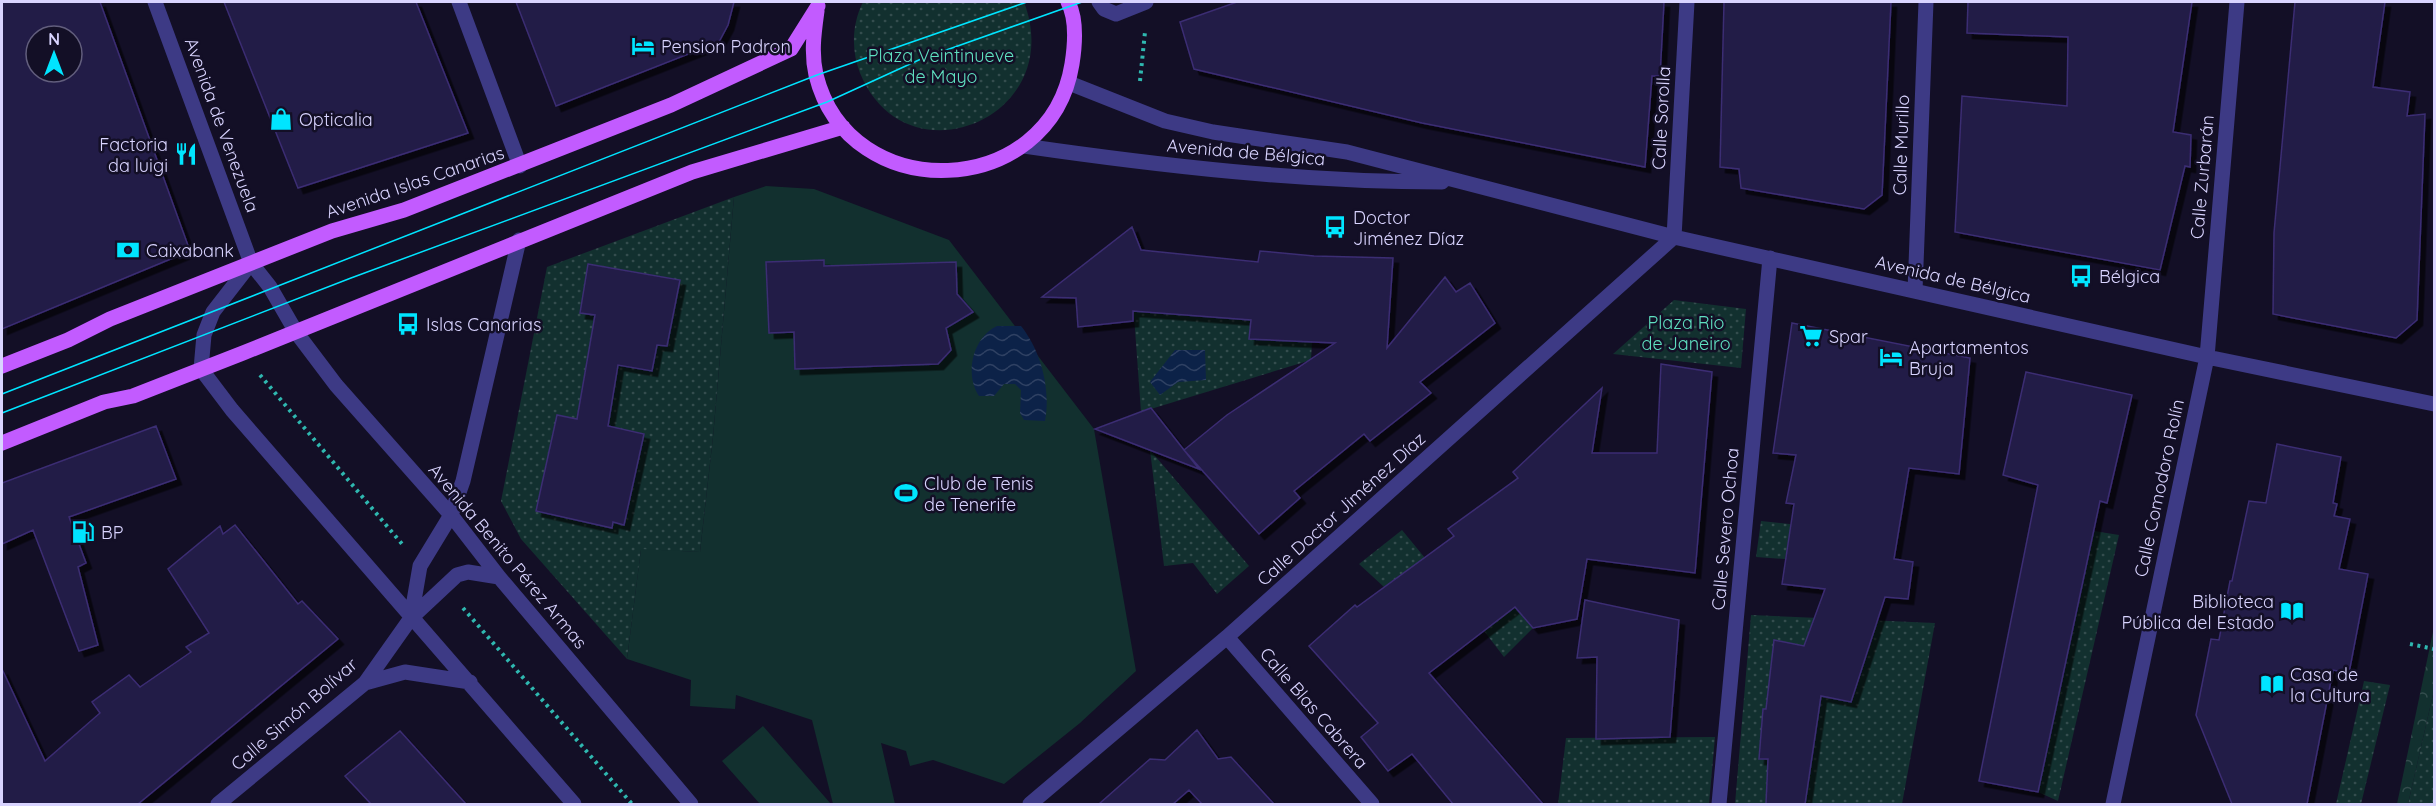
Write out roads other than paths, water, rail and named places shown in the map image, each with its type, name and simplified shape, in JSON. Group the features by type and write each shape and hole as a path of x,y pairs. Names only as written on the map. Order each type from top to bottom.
{"main road":[{"path":"819,4 813,40 817,75 827,102 843,127 874,153 910,169 950,172 989,165 1024,146 1051,117 1069,83 1075,44 1068,2"},
{"name":"Avenida Islas Canarias","path":"2,366 68,340 110,319 332,231 404,210 671,105 730,75 776,58 791,49 819,4"},
{"path":"2,443 104,402 133,396 296,333 519,240 692,172 843,127"}],"street":[{"name":"Avenida de Venezuela","path":"155,2 251,263 270,287 296,333"},
{"path":"459,2 520,166"},
{"path":"1099,2 1104,9 1116,14 1145,2"},
{"name":"Calle Sorolla","path":"1674,237 1688,2"},
{"name":"Calle Murillo","path":"1915,291 1926,2"},
{"name":"Calle Zurbarán","path":"2207,357 2237,2"},
{"name":"Avenida de Bélgica","path":"1069,83 1165,121 1213,132 1347,152 1674,237 2207,357 2434,404"},
{"name":"Avenida de Bélgica","path":"1024,146 1109,159 1362,182 1466,182"},
{"name":"Calle Doctor Jiménez Díaz","path":"1030,804 1227,637 1674,237"},
{"path":"411,618 420,566 451,515 463,481 519,240"},
{"name":"Calle Severo Ochoa","path":"1719,804 1770,258"},
{"path":"251,263 213,312 204,335 201,369 232,410 574,804"},
{"name":"Avenida Benito Pérez Armas","path":"296,333 336,385 451,515 499,577 691,804"},
{"name":"Calle Comodoro Rolín","path":"2113,804 2207,357"},
{"path":"411,618 457,575 468,572 499,577"},
{"name":"Calle Simón Bolívar","path":"218,804 365,683 411,618"},
{"name":"Calle Blas Cabrera","path":"1227,637 1372,804"},
{"path":"365,683 405,672 470,682"}],"water":[{"path":"997,326 1021,326 1034,347 1043,371 1047,396 1045,421 1024,420 1020,413 1021,390 1015,384 1004,384 994,396 979,396 974,387 973,357 982,338"},
{"path":"1175,350 1205,350 1206,380 1178,382 1160,395 1150,382"}],"tram line":[{"path":"2,394 817,75 1027,2"},
{"path":"2,413 351,278 827,102 921,59 1082,2"}],"place":[{"name":"Pension Padron","path":"643,46"},
{"name":"Opticalia","path":"281,119"},
{"name":"Factoria da luigi","path":"186,154"},
{"name":"Doctor Jiménez Díaz","path":"1335,227"},
{"name":"Caixabank","path":"128,250"},
{"name":"Bélgica","path":"2081,276"},
{"name":"Islas Canarias","path":"408,324"},
{"name":"Spar","path":"1811,336"},
{"name":"Apartamentos Bruja","path":"1891,357"},
{"name":"Club de Tenis de Tenerife","path":"906,493"},
{"name":"BP","path":"83,532"},
{"name":"Biblioteca Pública del Estado","path":"2292,611"},
{"name":"Casa de la Cultura","path":"2272,684"}],"park label":[{"name":"Plaza Veintinueve de Mayo","path":"941,65"},
{"name":"Plaza Rio de Janeiro","path":"1686,332"}]}
